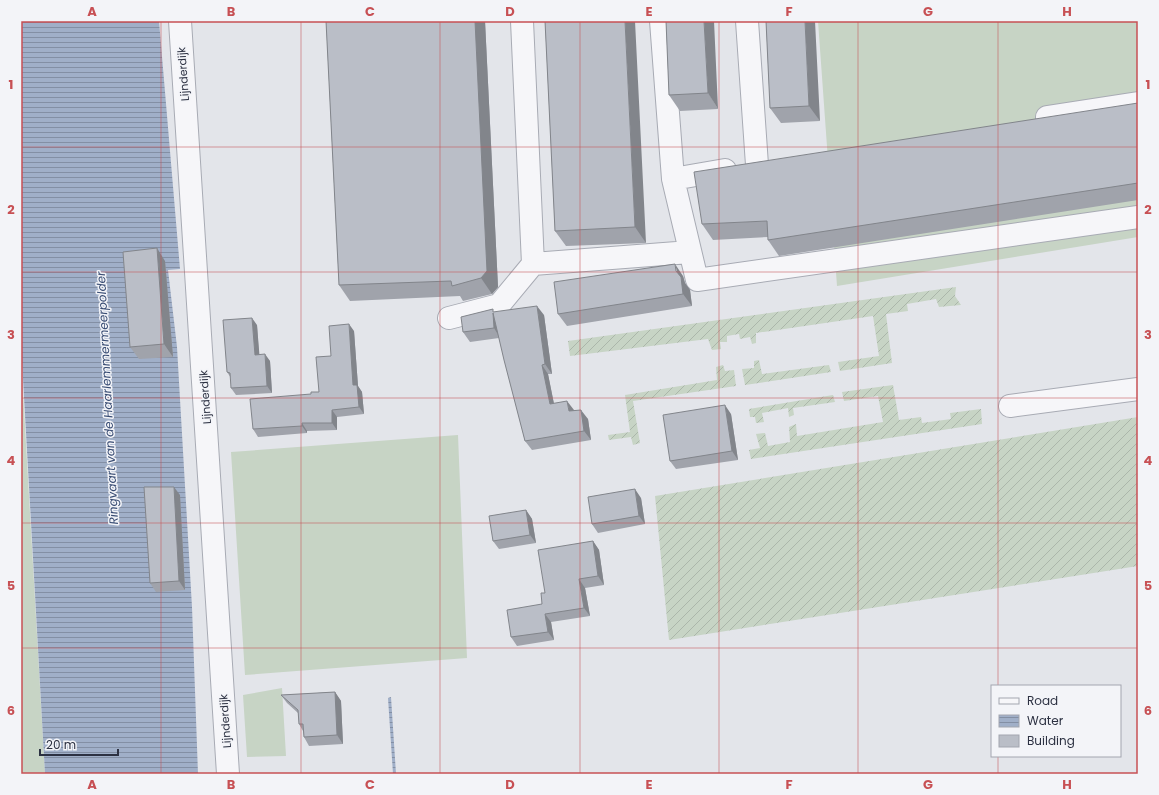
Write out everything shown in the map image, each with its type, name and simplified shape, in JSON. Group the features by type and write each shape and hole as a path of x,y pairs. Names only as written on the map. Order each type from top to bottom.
{"street":[{"name":"Lijnderdijk","path":"180,21 228,774"},
{"path":"449,318 499,305 533,264 522,21"},
{"path":"661,21 673,179 697,280 1138,217"},
{"path":"673,179 765,164 747,21"},
{"path":"1029,120 1138,102"},
{"path":"533,264 690,252"},
{"path":"1010,406 1138,389"}],"green space":[{"path":"818,21 1138,21 1138,237 837,286"},
{"path":"956,287 955,296 961,305 939,307 936,299 907,304 908,311 886,314 892,363 840,371 838,362 879,356 873,316 756,333 756,343 752,344 750,337 740,339 739,334 727,336 727,342 720,342 721,349 712,350 708,339 570,356 568,341"},
{"path":"21,343 23,392 45,774 21,774"},
{"path":"759,360 762,374 829,365 831,372 745,385 742,369 754,368 754,361"},
{"path":"723,365 725,371 734,370 736,386 633,401 640,443 633,445 631,437 609,440 608,435 630,432 625,395 717,380 716,367"},
{"path":"893,385 899,420 921,417 922,423 951,419 950,413 981,409 982,424 751,459 749,450 760,448 756,434 765,433 768,446 790,442 789,427 796,424 797,436 883,422 878,396 844,401 842,392"},
{"path":"833,395 835,402 793,408 794,415 789,417 788,408 762,413 764,422 756,423 755,417 750,417 749,409"},
{"path":"1138,417 1138,566 669,640 655,496"},
{"path":"458,435 467,658 245,675 231,452"},
{"path":"282,688 286,756 247,757 243,695"}],"water":[{"name":"Ringvaart van de Haarlemmermeerpolder","path":"21,21 159,21 180,269 168,270 177,347 192,607 198,774 45,774 21,343"},
{"path":"391,697 396,774 393,774 388,698"}],"building":[{"path":"326,21 475,21 487,271 481,278 452,286 451,281 339,285"},
{"path":"545,21 625,21 635,227 555,231"},
{"path":"666,21 704,21 708,93 669,95"},
{"path":"766,21 805,21 809,106 770,108"},
{"path":"1138,103 1138,183 768,240 767,221 702,224 694,172"},
{"path":"157,248 164,344 130,347 123,252"},
{"path":"675,264 676,271 681,277 683,294 558,314 554,282"},
{"path":"537,306 545,364 542,365 550,404 567,401 569,411 581,410 584,431 525,441 493,313 494,328 463,332 461,317 493,309 493,312"},
{"path":"252,318 255,355 265,354 267,386 231,388 230,373 227,372 223,320"},
{"path":"349,324 353,385 357,385 359,407 332,410 332,423 302,423 302,426 253,429 250,399 319,392 316,357 331,356 329,326"},
{"path":"725,405 732,451 670,461 663,415"},
{"path":"144,487 174,487 179,581 150,583"},
{"path":"635,489 639,516 592,524 588,497"},
{"path":"526,510 530,535 493,541 489,516"},
{"path":"593,541 598,576 579,579 584,608 545,614 548,632 511,637 507,610 542,604 541,593 545,593 538,550"},
{"path":"335,692 337,735 304,737 303,724 299,724 298,710 281,695"}]}
